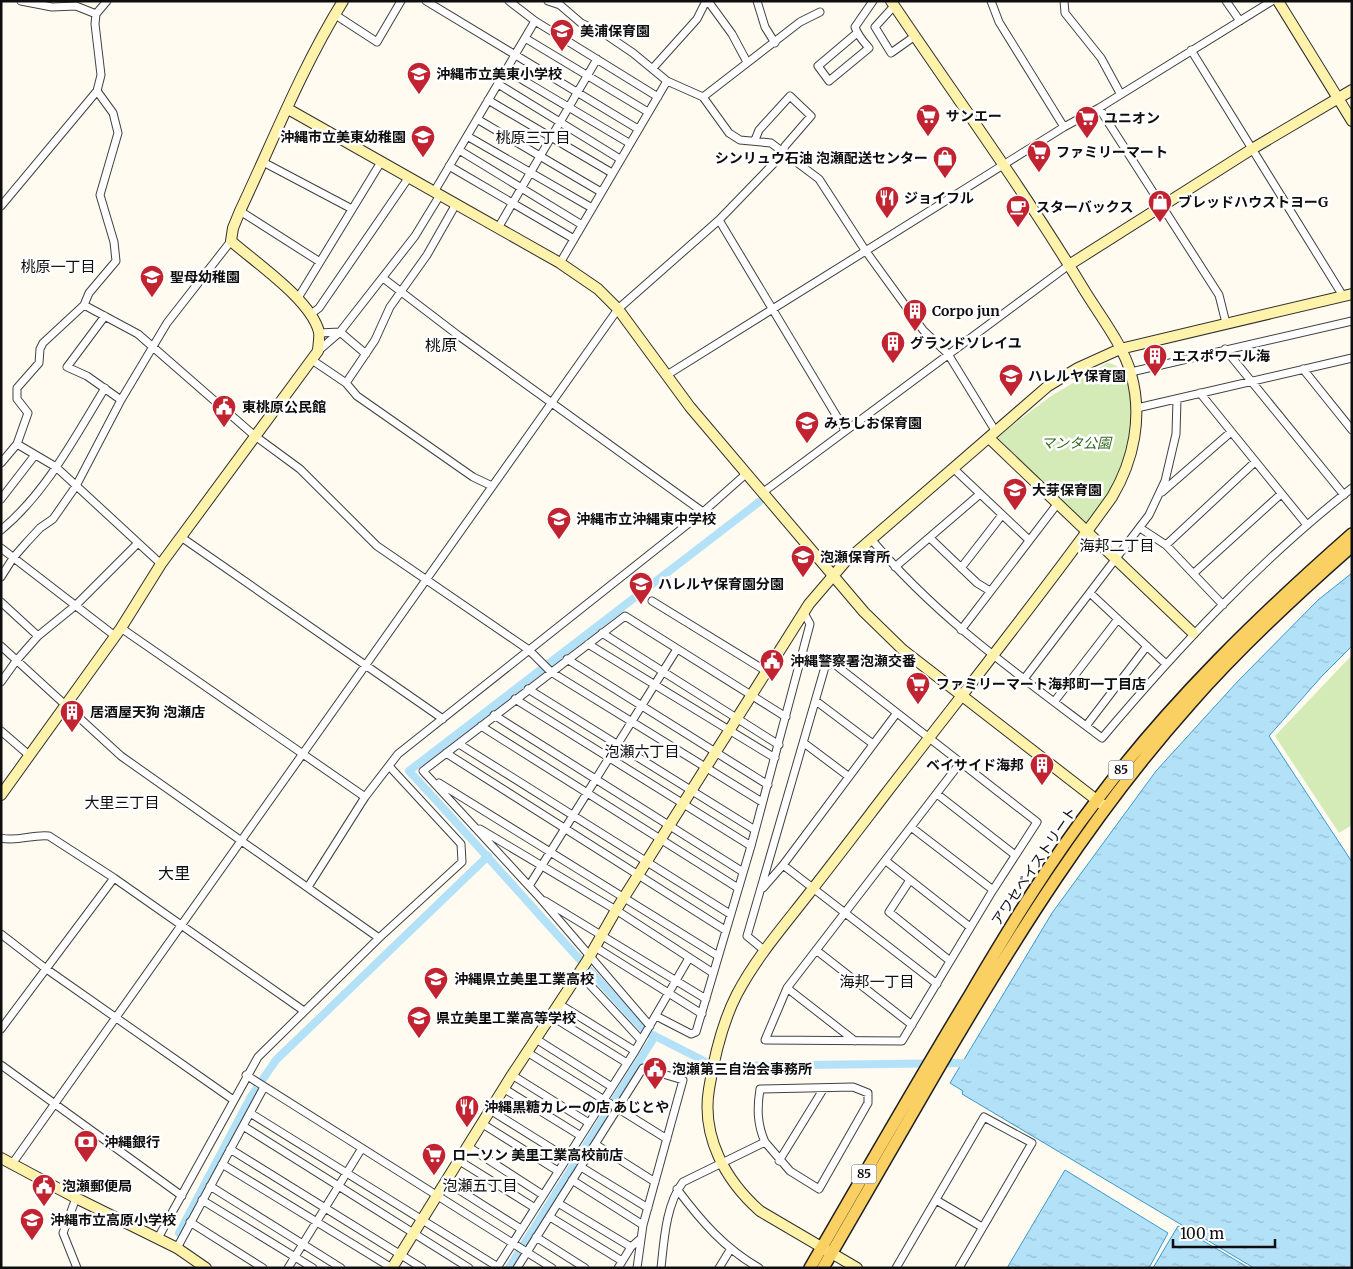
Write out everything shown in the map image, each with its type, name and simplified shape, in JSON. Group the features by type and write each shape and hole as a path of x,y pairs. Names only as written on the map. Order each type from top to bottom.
{"main road":[{"name":"アワセベイストリート","path":"823,1268 826,1250 939,1045 1037,885 1096,800 1226,651 1288,590 1352,534"},
{"name":"アワセベイストリート","path":"810,1268 826,1250 931,1081 998,967 1046,892 1106,808 1188,705 1232,658 1294,597 1352,546"}],"street":[{"path":"20,1 52,7 76,6 96,14"},
{"path":"1,206 97,91 101,75 95,24 96,14 107,1"},
{"path":"1,577 13,558 40,528 53,519 76,486 121,400 172,316 231,241 233,228 240,211 334,14 343,1"},
{"path":"334,14 376,42 401,1"},
{"path":"426,1 578,91 638,129"},
{"path":"508,1 658,97"},
{"path":"548,1 562,3 581,23 605,34 653,68 667,81 704,98 729,133 740,140 771,143 819,179 865,250 923,330 948,354 992,435 1058,503 1193,633"},
{"path":"653,68 697,19 707,1 732,34 747,62"},
{"path":"757,1 766,27 775,43"},
{"path":"857,33 818,66 829,80 869,48 857,33 855,27 873,1"},
{"path":"991,1 999,22 1064,127"},
{"path":"1064,1 1065,13 1101,58 1120,93"},
{"path":"1226,1 1240,22"},
{"path":"667,375 865,250 1272,1"},
{"path":"1278,1 1352,121"},
{"path":"857,1268 760,1211 737,1188 721,1162 710,1131 708,1091 718,1047 736,996 764,950 962,697 1088,530 1122,480 1134,442 1137,408 1131,372 1120,349 1069,265 1004,166 915,36 892,4 875,28 891,53 915,36"},
{"path":"704,98 747,62 775,43 800,22 820,12"},
{"path":"1,795 118,632 161,564 255,436 315,356 340,332 415,236 449,166 535,20"},
{"path":"525,38 648,112"},
{"path":"222,1164 392,1268 481,1123 579,973 616,910 766,671 804,612 832,576 870,539 1048,386 1078,368 1120,349 1347,295 1252,149 1192,50"},
{"path":"498,228 598,60"},
{"path":"506,70 629,143"},
{"path":"560,263 667,81"},
{"path":"498,84 620,159"},
{"path":"762,493 1069,265 1252,149 1352,90"},
{"path":"1,463 17,444 28,413 16,398 17,388 39,363 40,350 43,343 84,305 89,293 116,261 114,242 100,195 118,133 113,113 97,91"},
{"path":"12,1164 182,927 365,665 618,309 719,220 780,157 782,151 811,116 790,96 759,130 755,140"},
{"path":"488,100 612,173"},
{"path":"1099,108 1218,295 1226,323"},
{"path":"288,109 560,263 598,289 618,309 690,407 832,576 903,650 1106,808"},
{"path":"477,119 601,192"},
{"path":"467,136 592,208"},
{"path":"459,150 582,225"},
{"path":"263,162 352,209"},
{"path":"298,298 381,162"},
{"path":"449,166 514,202 574,239"},
{"path":"311,314 320,308 409,177"},
{"path":"346,383 382,328 390,307 427,255 456,204"},
{"path":"240,211 320,262"},
{"path":"719,220 845,430"},
{"path":"231,241 298,298 311,314 319,333 315,356"},
{"path":"383,278 459,336 703,512"},
{"path":"84,305 138,334 255,436 300,468 377,546 427,578 529,650 551,672 762,802"},
{"path":"104,316 67,367 105,388 121,400"},
{"path":"1131,372 1352,321"},
{"path":"319,333 340,332 366,354"},
{"path":"1225,349 1344,494"},
{"path":"315,356 364,401 473,477 492,486"},
{"path":"1137,408 1352,358"},
{"path":"1303,370 1352,430"},
{"path":"1,530 22,509 56,467 105,388"},
{"path":"1200,393 1307,525"},
{"path":"1024,679 1140,528 1159,494 1165,481 1176,434 1177,399"},
{"path":"1159,494 1231,432"},
{"path":"17,444 56,467 161,564"},
{"path":"1,499 35,455"},
{"path":"1166,544 1255,462"},
{"path":"953,468 1030,540"},
{"path":"308,887 365,797 398,754 529,650 547,633 703,512 747,473"},
{"path":"870,539 895,567 961,630 1102,738 1193,633 1307,525 1352,488"},
{"path":"895,567 980,494"},
{"path":"1194,573 1281,494"},
{"path":"961,630 1058,503"},
{"path":"961,568 1002,515"},
{"path":"1140,528 1166,544 1223,605"},
{"path":"181,537 443,719"},
{"path":"930,538 961,568 990,591"},
{"path":"1,682 38,636 76,606 138,543"},
{"path":"1,548 76,606 304,753 365,797"},
{"path":"1090,593 1166,664"},
{"path":"652,600 766,671"},
{"path":"1,602 38,636"},
{"path":"656,1016 691,1034 696,1032 779,745 810,624 804,612"},
{"path":"650,1026 592,952 423,771 625,616 786,717"},
{"path":"1054,702 1118,619"},
{"path":"602,633 779,745"},
{"path":"588,644 775,758"},
{"path":"1,646 121,756 379,938"},
{"path":"1086,726 1147,646"},
{"path":"529,886 677,649"},
{"path":"567,659 768,785"},
{"path":"764,950 747,936 825,667 833,663 896,714 1038,822 970,927 902,1041 765,1040 787,988 960,763"},
{"path":"528,689 755,830"},
{"path":"515,699 751,846"},
{"path":"816,701 873,744"},
{"path":"760,891 783,865 896,714"},
{"path":"494,715 743,872"},
{"path":"481,726 738,888"},
{"path":"1,731 30,756"},
{"path":"804,743 848,776"},
{"path":"458,744 730,914"},
{"path":"446,753 725,930"},
{"path":"158,1238 232,1099 258,1057 379,938 462,862 461,844 389,766"},
{"path":"430,778 718,956"},
{"path":"937,794 1015,855"},
{"path":"473,825 616,910 713,973"},
{"path":"911,827 993,890"},
{"path":"1,838 9,840 41,835 49,836 114,878 304,1011"},
{"path":"886,861 970,927"},
{"path":"783,865 937,984"},
{"path":"1,1029 114,878"},
{"path":"910,880 889,912 950,961"},
{"path":"540,898 706,999"},
{"path":"1,934 46,968 232,1099"},
{"path":"816,950 912,1025"},
{"path":"592,952 669,993 702,1014"},
{"path":"250,1113 498,1267 635,1051 689,958"},
{"path":"579,973 641,1040"},
{"path":"787,988 855,1041"},
{"path":"559,1004 635,1051"},
{"path":"551,1016 627,1063"},
{"path":"536,1039 612,1087"},
{"path":"527,1052 667,1139"},
{"path":"1,1065 182,1196"},
{"path":"517,1268 643,1068 684,1080 643,1224 637,1268"},
{"path":"246,1075 552,1268"},
{"path":"512,1075 589,1123"},
{"path":"177,1248 264,1087"},
{"path":"853,1087 868,1093 868,1103 819,1189 790,1171 779,1161 765,1142 760,1129 757,1108 760,1089 853,1087"},
{"path":"504,1088 580,1136"},
{"path":"779,1161 824,1088"},
{"path":"490,1110 567,1158"},
{"path":"896,1268 984,1117 1032,1143 959,1268"},
{"path":"481,1123 558,1171"},
{"path":"243,1126 469,1268"},
{"path":"661,1268 668,1222 677,1190 683,1182 765,1142"},
{"path":"595,1144 655,1182"},
{"path":"467,1146 543,1195"},
{"path":"288,1268 362,1148"},
{"path":"230,1149 422,1268"},
{"path":"1,1158 177,1248 206,1268"},
{"path":"458,1160 535,1208"},
{"path":"581,1167 648,1208"},
{"path":"572,1180 643,1224"},
{"path":"445,1181 521,1229"},
{"path":"210,1186 341,1268"},
{"path":"677,1190 700,1220 730,1250 759,1268"},
{"path":"76,1198 63,1233 77,1268"},
{"path":"202,1200 312,1268"},
{"path":"936,1200 982,1227"},
{"path":"558,1202 630,1248"},
{"path":"550,1217 620,1264 630,1248 640,1238"},
{"path":"190,1222 263,1268"},
{"path":"536,1237 585,1268"},
{"path":"719,1268 730,1250"}],"green space":[{"name":"マンタ公園","path":"1107,363 1119,368 1127,379 1131,395 1133,413 1129,451 1117,485 1109,498 1084,525 997,437 1051,396"},
{"path":"1352,655 1352,825 1339,833 1275,736"}],"water":[{"path":"1352,573 1352,646 1322,676 1269,736 1352,862 1352,1268 1254,1268 962,1094 963,1091 950,1083 1052,913 1156,771 1238,681 1318,600"},
{"path":"1065,1170 1168,1233 1149,1268 1007,1268"},
{"path":"1178,1226 1249,1268 1153,1268"}],"waterway":[{"path":"759,502 409,771 646,1032 714,1066 967,1063"},
{"path":"179,1233 250,1098 276,1060 488,856"},
{"path":"509,1268 655,1036"}],"place":[{"name":"美浦保育園","path":"562,52"},
{"name":"沖縄市立美東小学校","path":"419,95"},
{"name":"サンエー","path":"928,137"},
{"name":"ユニオン","path":"1087,139"},
{"name":"沖縄市立美東幼稚園","path":"423,158"},
{"name":"ファミリーマート","path":"1039,173"},
{"name":"シンリュウ石油 泡瀬配送センター","path":"945,179"},
{"name":"ジョイフル","path":"887,219"},
{"name":"ブレッドハウストヨーG","path":"1160,223"},
{"name":"スターバックス","path":"1018,228"},
{"name":"聖母幼稚園","path":"152,298"},
{"name":"Corpo jun","path":"915,332"},
{"name":"グランドソレイユ","path":"893,364"},
{"name":"エスポワール海","path":"1155,377"},
{"name":"ハレルヤ保育園","path":"1011,397"},
{"name":"東桃原公民館","path":"224,428"},
{"name":"みちしお保育園","path":"807,444"},
{"name":"大芽保育園","path":"1015,511"},
{"name":"沖縄市立沖縄東中学校","path":"559,540"},
{"name":"泡瀬保育所","path":"803,578"},
{"name":"ハレルヤ保育園分園","path":"641,605"},
{"name":"沖縄警察署泡瀬交番","path":"772,682"},
{"name":"ファミリーマート海邦町一丁目店","path":"918,705"},
{"name":"居酒屋天狗 泡瀬店","path":"72,733"},
{"name":"ベイサイド海邦","path":"1042,786"},
{"name":"沖縄県立美里工業高校","path":"436,1000"},
{"name":"県立美里工業高等学校","path":"419,1039"},
{"name":"泡瀬第三自治会事務所","path":"655,1090"},
{"name":"沖縄黒糖カレーの店 あじとや","path":"467,1128"},
{"name":"沖縄銀行","path":"86,1163"},
{"name":"ローソン 美里工業高校前店","path":"434,1176"},
{"name":"泡瀬郵便局","path":"44,1207"},
{"name":"沖縄市立高原小学校","path":"32,1241"}],"district":[{"name":"桃原三丁目","path":"533,138"},
{"name":"桃原一丁目","path":"58,267"},
{"name":"桃原","path":"441,345"},
{"name":"海邦二丁目","path":"1117,546"},
{"name":"泡瀬六丁目","path":"642,752"},
{"name":"大里三丁目","path":"122,803"},
{"name":"大里","path":"174,873"},
{"name":"海邦一丁目","path":"877,982"},
{"name":"泡瀬五丁目","path":"480,1186"}]}
